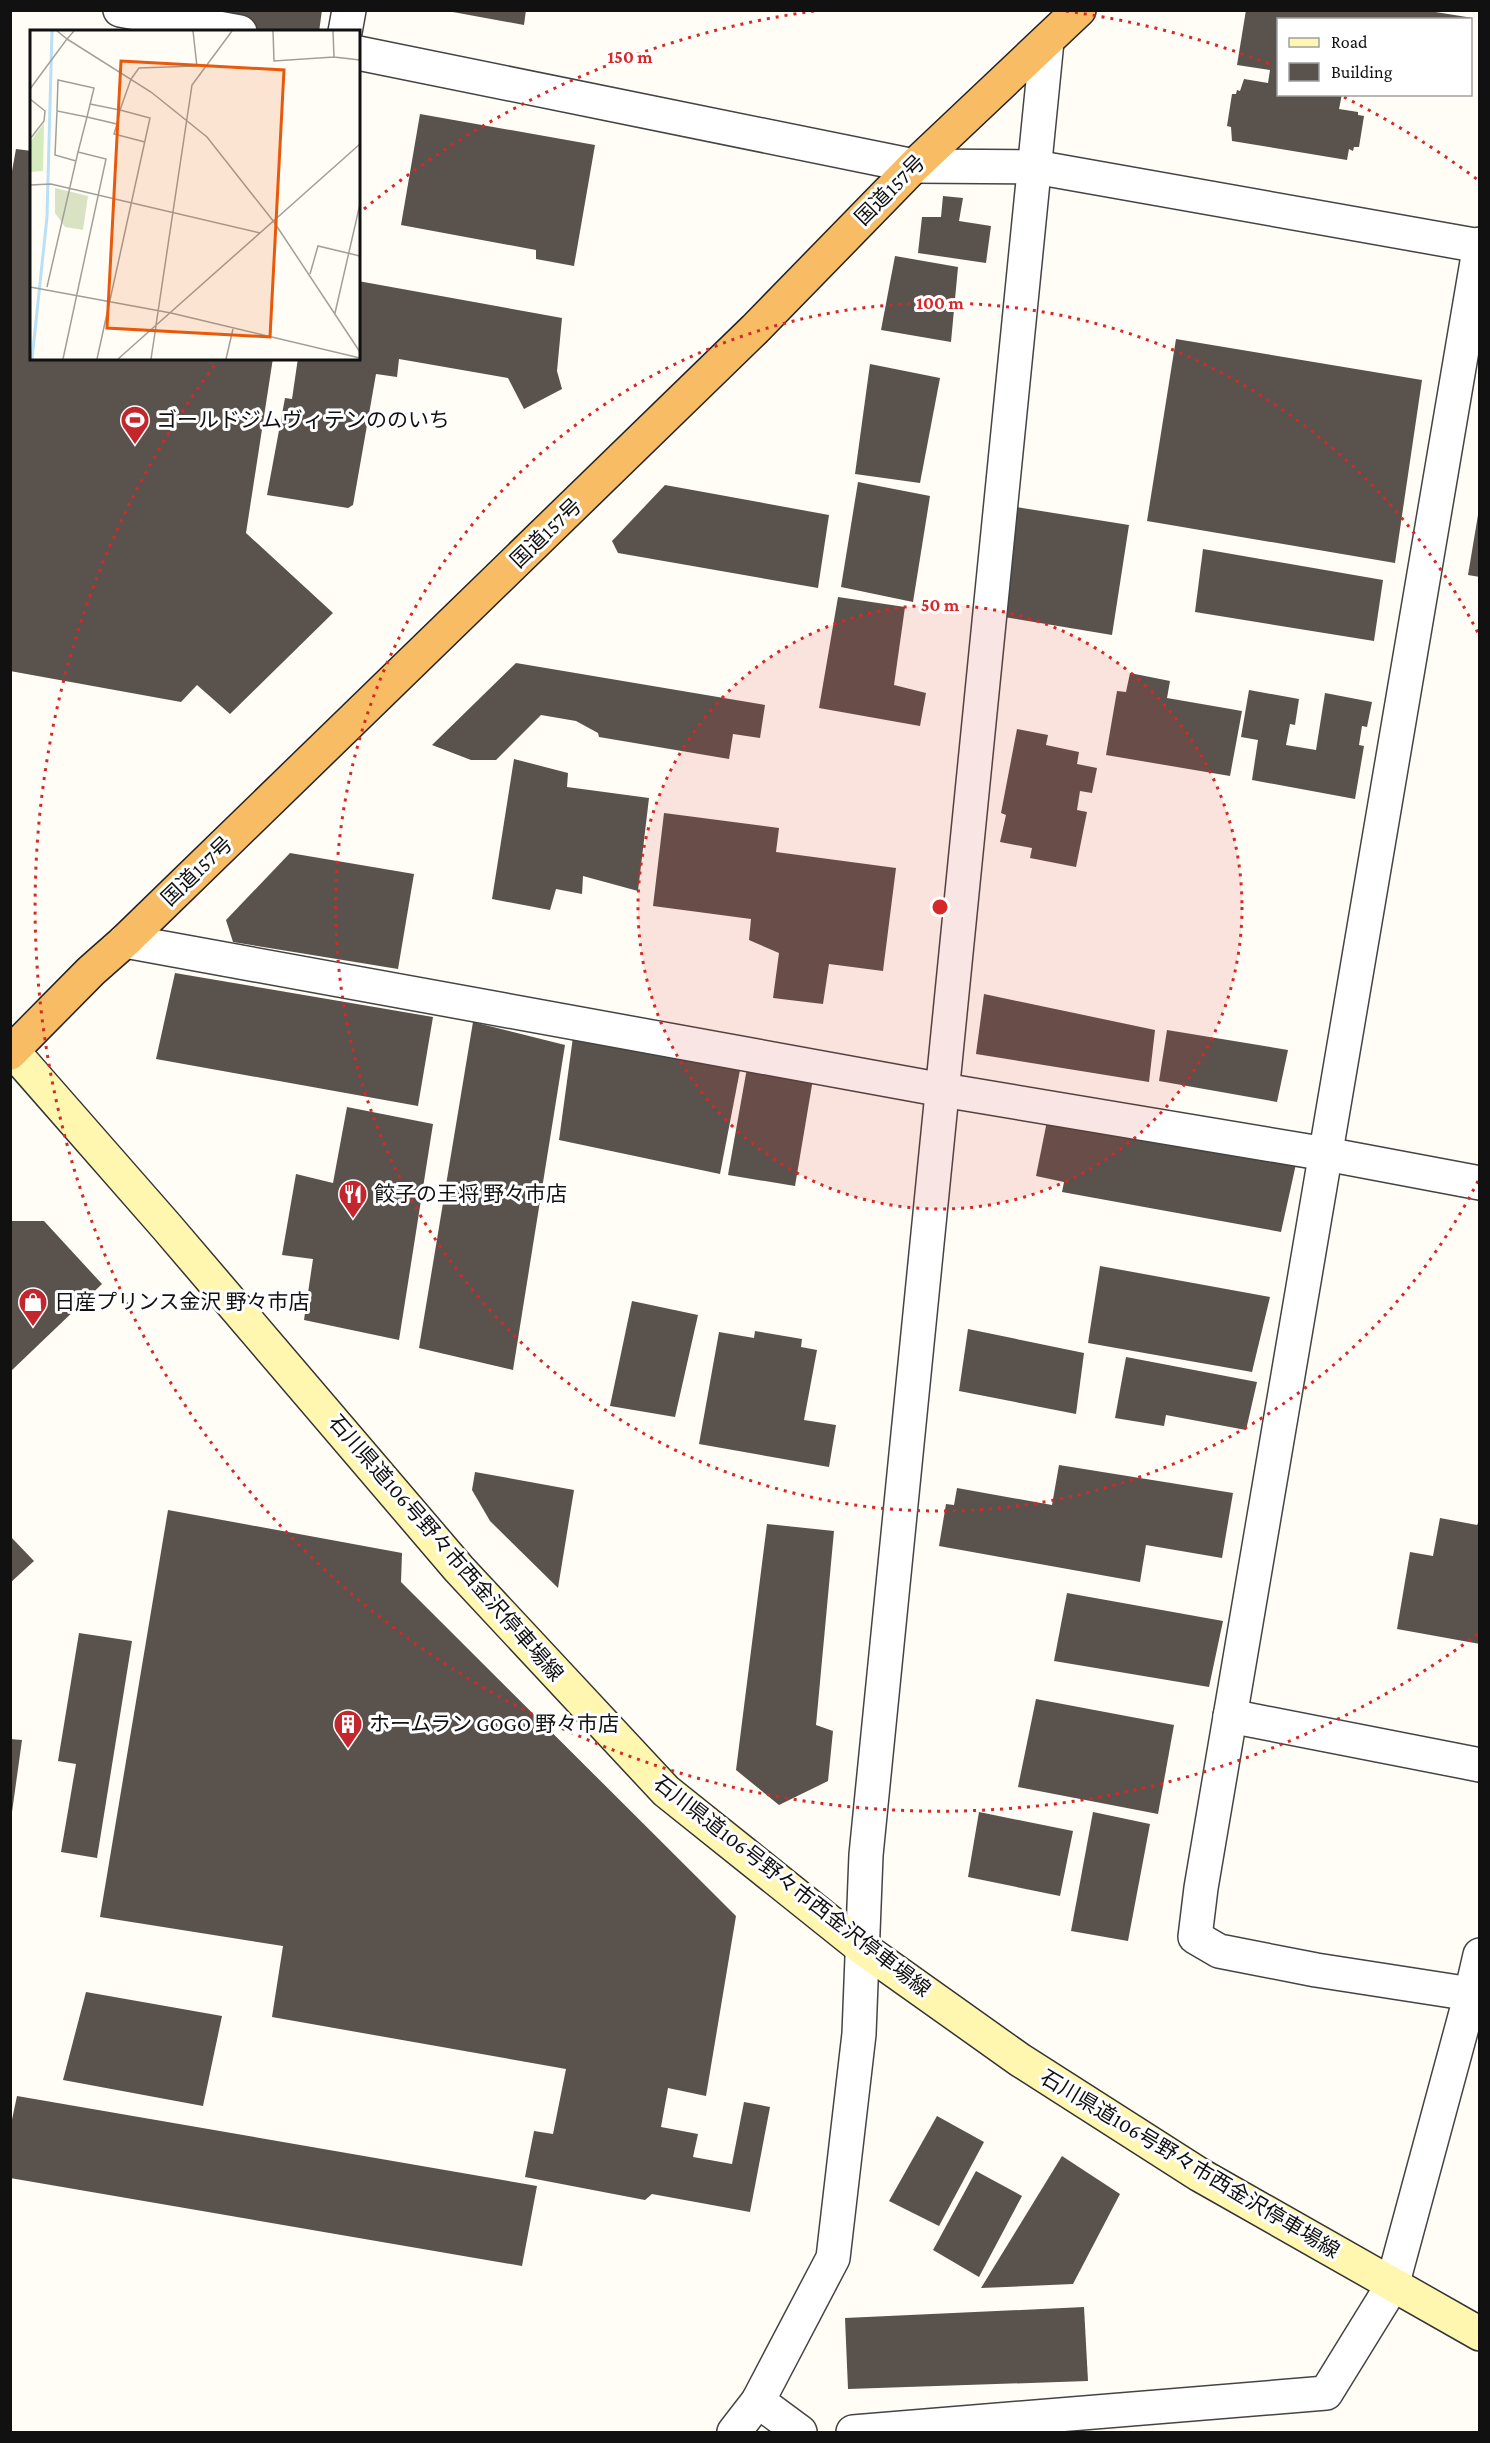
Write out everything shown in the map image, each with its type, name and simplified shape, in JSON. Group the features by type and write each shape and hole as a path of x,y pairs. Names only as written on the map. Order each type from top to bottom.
{"highway":[{"name":"国道157号","path":"11,1050 755,329 1049,26 1078,10"}],"main road":[{"name":"石川県道106号野々市西金沢停車場線","path":"11,1050 166,1226 459,1569 666,1791 861,1947 1020,2060 1200,2175 1479,2334"}],"street":[{"path":"120,10 229,30"},
{"path":"345,30 349,10"},
{"path":"734,2433 759,2401 833,2258 859,2034 867,1843 1049,26"},
{"path":"360,53 914,166 1035,166 1479,245 1201,1888 1195,1937 1219,1951 1316,1970 1475,1995"},
{"path":"126,941 943,1090 1326,1154 1479,1183"},
{"path":"1230,1716 1479,1765"},
{"path":"853,2433 1326,2393 1392,2286 1475,1995 1479,1955"},
{"path":"759,2401 801,2433"}],"building":[{"path":"143,10 322,10 319,30 190,30"},
{"path":"442,10 526,10 524,25"},
{"path":"1246,10 1423,10 1473,18 1277,18 1277,96 1342,96 1339,109 1358,112 1358,115 1364,116 1359,147 1354,147 1353,151 1349,149 1347,160 1232,141 1231,127 1227,126 1232,94 1236,94 1237,90 1240,91 1244,79 1268,83 1270,70 1237,65"},
{"path":"420,114 595,145 574,266 536,259 536,250 401,225"},
{"name":"ゴールドジムヴィテンののいち","path":"16,149 30,151 30,360 273,360 246,533 333,613 230,714 197,685 181,702 10,671 10,182"},
{"path":"943,196 963,198 959,221 991,226 986,263 918,253 922,217 941,217"},
{"path":"895,256 958,267 951,342 881,330"},
{"path":"360,281 562,318 557,371 562,389 524,409 508,378 399,359 397,377 376,374 353,505 348,508 267,495 285,398 292,399 298,360 360,360"},
{"path":"1176,339 1422,380 1395,563 1147,521"},
{"path":"870,364 940,378 920,483 855,474"},
{"path":"858,482 930,496 913,602 841,587"},
{"path":"665,485 829,515 818,588 618,553 612,541"},
{"path":"1016,507 1129,525 1112,635 1004,617"},
{"path":"1478,515 1480,515 1480,577 1468,575"},
{"path":"1203,549 1383,580 1374,641 1195,612"},
{"path":"838,597 905,607 894,685 926,693 920,726 819,708"},
{"path":"516,663 765,705 760,738 733,734 729,759 599,737 598,733 576,721 541,715 496,760 471,760 432,745"},
{"path":"1130,673 1170,681 1167,698 1242,711 1230,776 1106,755 1117,691 1126,692"},
{"path":"1249,690 1299,699 1295,725 1290,724 1286,745 1316,750 1325,693 1372,702 1367,727 1362,726 1359,745 1364,746 1355,799 1252,780 1258,740 1241,737"},
{"path":"1017,729 1048,735 1046,745 1079,752 1077,764 1097,768 1092,793 1080,791 1077,810 1087,812 1076,867 1030,858 1032,848 1000,842 1006,815 1001,813"},
{"path":"514,759 568,773 567,787 649,798 638,891 583,876 582,894 556,889 550,910 492,899"},
{"path":"664,813 779,828 776,852 896,868 883,971 829,964 823,1004 773,998 779,953 749,940 751,919 653,906"},
{"path":"290,853 414,874 398,969 233,942 226,920"},
{"path":"175,973 433,1017 418,1106 156,1059"},
{"path":"984,994 1155,1030 1149,1082 976,1054"},
{"path":"473,1022 565,1045 513,1370 419,1348"},
{"path":"1167,1030 1288,1050 1277,1102 1159,1081"},
{"path":"573,1037 741,1065 720,1174 559,1140"},
{"path":"747,1068 813,1079 795,1186 728,1175"},
{"name":"餃子の王将 野々市店","path":"347,1107 433,1124 399,1340 304,1320 313,1259 282,1255 296,1174 333,1183"},
{"path":"1047,1121 1296,1164 1281,1232 1062,1192 1064,1182 1036,1176"},
{"name":"日産プリンス金沢 野々市店","path":"10,1221 44,1221 102,1284 10,1372"},
{"path":"1100,1266 1270,1297 1252,1372 1088,1343"},
{"path":"632,1301 698,1315 675,1417 610,1406"},
{"path":"968,1329 1084,1353 1076,1414 959,1391"},
{"path":"755,1331 802,1339 801,1347 817,1350 804,1420 836,1425 829,1467 699,1444 719,1332 754,1338"},
{"path":"1126,1357 1257,1382 1246,1430 1166,1415 1164,1426 1115,1418"},
{"path":"1059,1465 1233,1493 1222,1558 1146,1545 1140,1582 939,1546 946,1504 954,1505 957,1488 1052,1505"},
{"path":"475,1472 574,1490 558,1588 490,1521 472,1490"},
{"name":"ホームラン GOGO 野々市店","path":"168,1510 402,1553 401,1582 736,1916 706,2096 668,2088 661,2127 698,2134 693,2157 732,2164 744,2102 770,2107 750,2212 652,2194 645,2200 525,2177 534,2131 553,2134 566,2069 272,2017 283,1946 100,1917"},
{"path":"1440,1518 1477,1525 1480,1520 1480,1644 1397,1629 1410,1552 1433,1556"},
{"path":"767,1524 834,1531 816,1725 833,1731 828,1781 779,1805 736,1770"},
{"path":"10,1536 34,1561 10,1583"},
{"path":"1067,1593 1223,1621 1209,1687 1054,1661"},
{"path":"79,1633 132,1641 97,1858 61,1852 76,1764 58,1761"},
{"path":"1036,1699 1174,1725 1158,1814 1018,1787"},
{"path":"10,1739 22,1740 12,1812 10,1812"},
{"path":"979,1812 1073,1831 1060,1896 968,1877"},
{"path":"1093,1812 1150,1824 1128,1941 1071,1931"},
{"path":"86,1992 222,2016 203,2106 63,2080"},
{"path":"17,2096 537,2186 522,2266 10,2178 10,2129"},
{"path":"937,2116 984,2142 939,2226 889,2201"},
{"path":"1062,2156 1120,2194 1073,2284 981,2288"},
{"path":"976,2171 1022,2196 979,2277 933,2250"},
{"path":"1084,2307 1088,2381 848,2389 845,2318"}],"place":[{"name":"ゴールドジムヴィテンののいち","path":"135,446"},
{"name":"餃子の王将 野々市店","path":"353,1220"},
{"name":"日産プリンス金沢 野々市店","path":"33,1328"},
{"name":"ホームラン GOGO 野々市店","path":"348,1750"}]}
